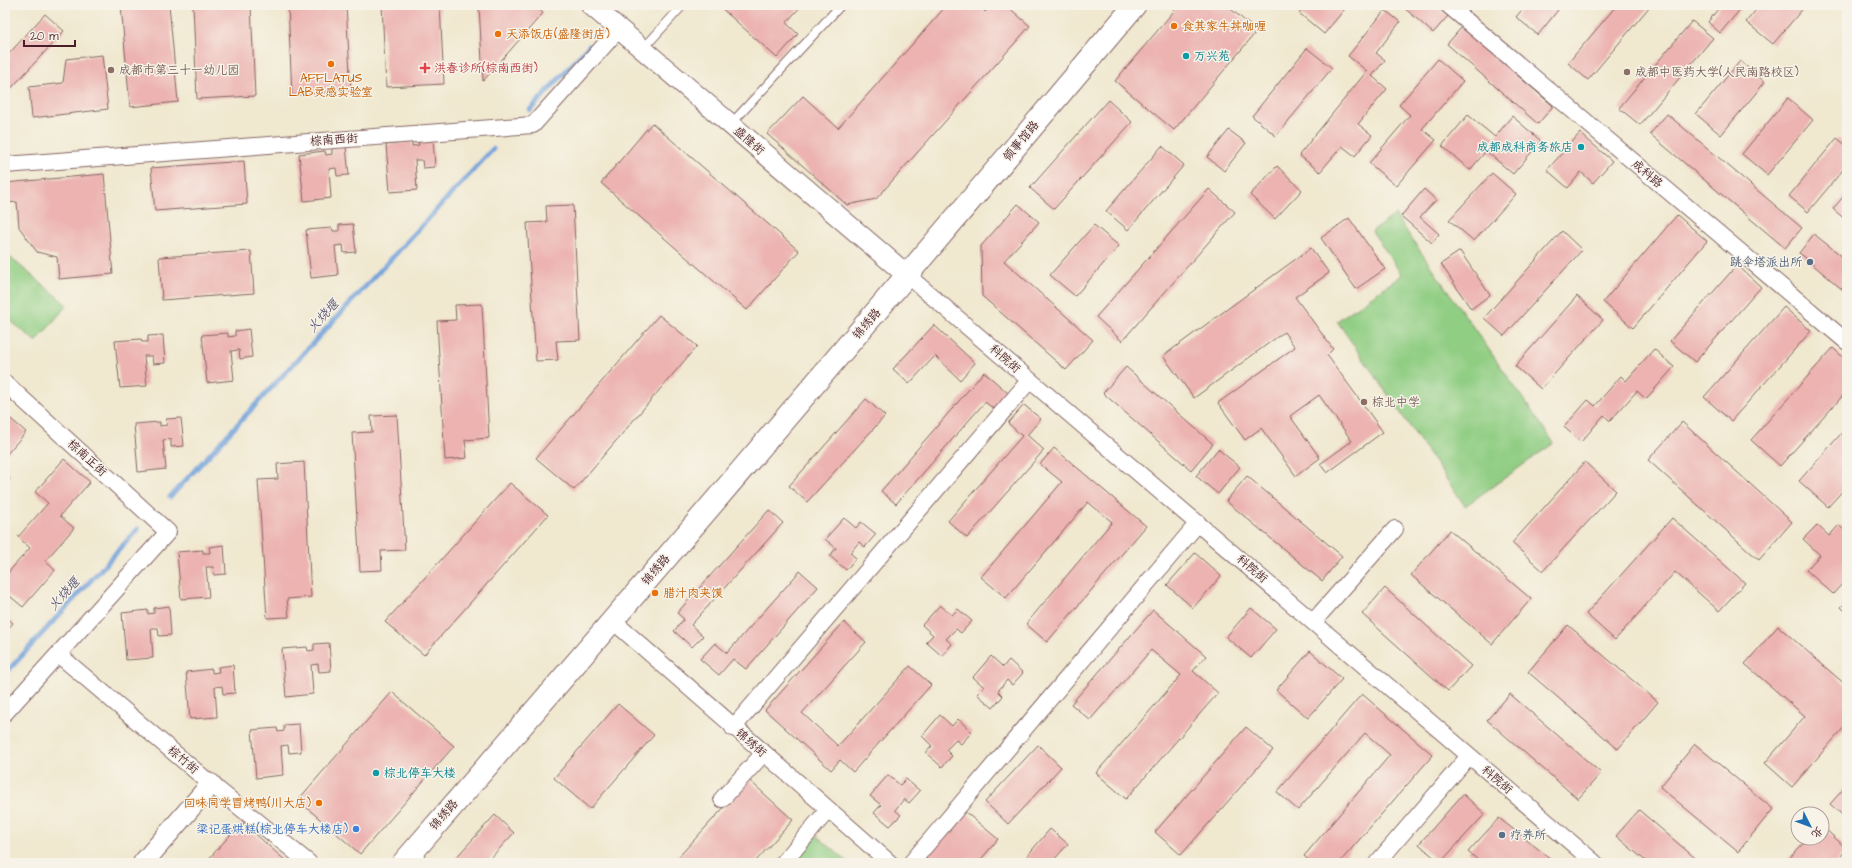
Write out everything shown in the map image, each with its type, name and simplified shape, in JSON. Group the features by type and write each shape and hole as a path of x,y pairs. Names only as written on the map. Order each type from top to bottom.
{"main road":[{"name":"领事馆路","path":"908,276 1135,5"},
{"name":"锦绣路","path":"403,863 613,621 908,276"}],"street":[{"name":"盛隆街","path":"592,5 730,125 908,276"},
{"name":"成科路","path":"1448,5 1847,342"},
{"name":"棕南西街","path":"5,165 533,125 619,29"},
{"name":"科院街","path":"908,276 1029,381 1198,523 1595,863"},
{"path":"733,728 1029,381"},
{"name":"棕南正街","path":"5,383 168,532 59,655"},
{"path":"911,863 1198,523"},
{"path":"1313,622 1395,529"},
{"name":"锦绣街","path":"613,621 733,728 890,863"},
{"path":"5,713 59,655"},
{"name":"棕竹街","path":"59,655 211,784 309,863"},
{"path":"722,799 763,754"},
{"path":"1377,863 1469,756"},
{"path":"143,863 211,784"},
{"path":"783,863 828,810"}],"lane":[{"path":"643,49 683,5"},
{"path":"730,125 841,5"}],"green space":[{"path":"1395,215 1554,443 1465,506 1337,321 1402,275 1372,231"},
{"path":"5,253 67,305 36,342 5,316"},
{"path":"817,836 849,863 794,863"}],"building":[{"path":"121,5 169,5 178,102 130,107"},
{"path":"193,5 251,5 255,96 197,99"},
{"path":"288,5 346,5 351,91 292,95"},
{"path":"382,5 440,5 444,84 386,87"},
{"path":"479,5 534,5 543,13 483,81"},
{"path":"718,5 802,5 786,23 798,34 777,58"},
{"path":"947,5 977,5 985,12 992,5 1006,5 1030,26 876,199 847,205 767,134 803,96 838,128"},
{"name":"万兴苑","path":"1179,5 1226,5 1257,31 1174,130 1115,81"},
{"path":"1306,5 1348,5 1324,34 1299,13"},
{"path":"1401,5 1435,5 1448,16 1433,33"},
{"path":"1526,5 1562,5 1538,35 1516,17"},
{"path":"1617,5 1651,5 1588,80 1568,63"},
{"path":"1721,5 1744,5 1720,33 1708,22"},
{"path":"1760,5 1806,5 1773,44 1746,22"},
{"path":"1385,10 1400,22 1376,53 1385,60 1372,76 1387,89 1358,124 1372,135 1355,156 1342,146 1320,172 1299,155 1367,71 1348,56"},
{"path":"45,14 64,31 5,95 5,58"},
{"path":"1692,21 1713,38 1640,125 1619,108"},
{"path":"1462,27 1553,106 1538,124 1447,44"},
{"path":"1307,48 1332,68 1276,136 1252,116"},
{"path":"102,55 108,109 32,118 29,87 63,83 66,59"},
{"path":"1438,59 1463,81 1422,129 1436,140 1396,186 1369,163 1410,115 1399,105"},
{"path":"1740,61 1765,82 1721,135 1696,114"},
{"path":"1788,98 1813,120 1767,175 1742,154"},
{"path":"1108,100 1132,122 1054,209 1030,188"},
{"path":"1667,114 1802,228 1785,248 1650,134"},
{"path":"1468,115 1495,137 1512,116 1541,141 1513,174 1486,151 1470,170 1442,146"},
{"path":"652,123 799,251 747,310 601,183"},
{"path":"1229,130 1246,143 1224,171 1207,157"},
{"name":"成都成科商务旅店","path":"1580,133 1612,161 1593,183 1581,172 1568,188 1547,170"},
{"path":"433,138 435,167 423,168 422,160 415,160 417,190 390,192 386,145 412,142 412,146 419,145 418,140"},
{"path":"1837,138 1847,146 1847,165 1808,212 1789,196"},
{"path":"1162,146 1184,165 1128,230 1106,211"},
{"path":"346,147 349,175 337,176 336,168 329,169 331,198 304,201 299,154 325,151 326,155 332,154 332,148"},
{"path":"244,161 247,204 155,211 151,168"},
{"path":"1277,166 1302,190 1275,219 1250,195"},
{"path":"1492,173 1516,194 1474,241 1449,220"},
{"path":"104,174 113,274 59,279 57,257 37,252 19,227 17,202 5,203 5,183"},
{"path":"1209,189 1235,212 1122,341 1096,317"},
{"path":"1424,189 1436,200 1420,217 1439,234 1432,243 1401,216"},
{"path":"1847,192 1847,221 1833,209"},
{"path":"1018,204 1039,222 1004,261 1093,340 1066,370 982,296 981,246"},
{"path":"573,205 580,340 556,341 558,360 536,361 527,223 547,222 546,206"},
{"path":"1677,215 1707,241 1633,328 1603,302"},
{"path":"1349,218 1385,269 1356,289 1321,238"},
{"path":"353,224 356,252 344,253 343,245 335,246 338,275 311,278 306,230 332,228 333,231 339,231 339,225"},
{"path":"1094,225 1119,246 1075,296 1050,275"},
{"path":"1562,231 1582,250 1504,336 1484,318"},
{"path":"1814,234 1844,258 1847,254 1847,285 1843,290 1799,253"},
{"path":"1311,248 1329,273 1295,297 1333,349 1327,355 1383,432 1327,473 1320,464 1352,441 1319,395 1290,416 1320,458 1296,476 1261,428 1245,440 1218,403 1295,347 1284,332 1194,398 1163,356"},
{"path":"251,251 254,293 162,300 159,257"},
{"path":"1460,251 1490,295 1471,309 1441,264"},
{"path":"1737,265 1761,287 1695,362 1670,341"},
{"path":"1577,296 1603,320 1541,389 1515,366"},
{"path":"482,304 489,438 465,440 467,458 445,460 437,321 456,320 455,305"},
{"path":"1784,307 1811,331 1731,421 1704,397"},
{"path":"659,315 697,346 574,490 536,458"},
{"path":"934,325 975,363 960,380 935,356 909,384 893,369"},
{"path":"249,329 252,357 240,359 239,350 231,351 234,380 207,383 202,335 228,333 228,337 235,336 235,331"},
{"path":"163,335 165,363 153,364 152,356 144,356 147,386 120,388 115,341 141,339 142,342 148,342 148,336"},
{"path":"1833,348 1847,361 1847,391 1780,466 1751,440"},
{"path":"1654,349 1674,367 1646,399 1637,391 1610,421 1604,415 1581,442 1564,427 1588,400 1595,406 1621,376 1626,381"},
{"path":"1126,367 1213,444 1191,470 1103,393"},
{"path":"984,372 1008,393 994,409 985,402 896,504 881,491"},
{"path":"866,399 885,416 807,502 789,486"},
{"path":"1024,405 1041,419 1027,435 1044,450 967,538 948,521 1022,436 1008,423"},
{"path":"5,414 26,432 5,456"},
{"path":"397,415 405,550 381,551 382,570 360,571 352,433 372,432 371,416"},
{"path":"181,418 184,446 171,447 171,439 163,440 166,469 138,472 134,424 160,422 160,426 167,425 166,419"},
{"path":"1682,422 1792,522 1759,560 1648,460"},
{"path":"1847,427 1847,486 1828,507 1799,481"},
{"path":"1054,448 1146,526 1047,642 1026,624 1112,522 1088,502 1006,598 981,577 1062,482 1040,464"},
{"path":"1218,449 1240,467 1218,494 1196,476"},
{"path":"64,459 90,482 60,516 74,528 45,561 55,570 23,607 5,592 5,576 30,548 18,537 48,503 35,492"},
{"path":"304,462 311,597 287,599 289,617 267,618 258,480 278,479 277,464"},
{"path":"1585,462 1616,491 1543,571 1512,543"},
{"path":"5,475 10,479 5,485"},
{"path":"1247,476 1342,556 1322,581 1226,501"},
{"path":"510,483 548,515 424,655 385,622"},
{"path":"769,510 783,523 691,625 703,636 692,647 674,631 684,619 677,613"},
{"path":"844,518 856,528 861,522 876,534 865,547 859,542 850,553 856,558 846,570 830,556 836,548 825,539"},
{"path":"1672,518 1745,583 1719,611 1675,572 1615,640 1586,614"},
{"path":"1817,525 1829,536 1839,525 1847,533 1847,587 1843,583 1833,594 1806,570 1820,555 1803,539"},
{"path":"1450,530 1531,599 1492,644 1411,575"},
{"path":"224,545 226,574 214,575 213,567 206,567 209,597 181,599 177,552 203,550 203,553 210,553 209,547"},
{"path":"1195,553 1221,576 1193,608 1167,585"},
{"path":"800,571 818,587 746,669 733,659 719,675 700,659 715,643 727,653"},
{"path":"1385,588 1471,666 1448,691 1362,614"},
{"path":"1847,601 1847,613 1841,607"},
{"path":"940,605 952,615 958,609 972,621 961,633 956,629 946,639 952,644 942,656 926,642 933,635 922,625"},
{"path":"169,606 171,635 159,636 158,628 151,628 153,658 126,660 122,613 148,610 148,614 154,613 154,608"},
{"path":"1251,608 1276,629 1251,658 1226,637"},
{"path":"1153,610 1206,656 1193,671 1218,693 1126,799 1096,773 1181,675 1151,650 1090,720 1071,704"},
{"path":"5,616 13,623 5,632"},
{"path":"844,622 866,642 802,713 838,746 910,666 931,685 853,772 840,760 831,770 765,710"},
{"path":"1568,625 1658,702 1618,749 1528,672"},
{"path":"1778,626 1847,686 1847,724 1792,787 1765,763 1805,716 1745,664"},
{"path":"329,643 331,671 319,672 318,664 311,665 313,694 286,697 282,649 307,647 308,651 314,650 314,644"},
{"path":"1310,651 1342,679 1308,718 1276,690"},
{"path":"991,656 1003,667 1009,660 1023,673 1012,685 1007,680 998,691 1003,696 993,708 977,694 984,687 973,677"},
{"path":"233,665 235,693 223,694 222,686 215,687 217,717 190,719 186,672 212,669 212,673 219,672 218,667"},
{"name":"棕北停车大楼","path":"392,692 454,746 360,854 298,800"},
{"path":"1362,694 1433,755 1339,863 1312,863 1304,856 1390,755 1365,733 1298,810 1277,792"},
{"path":"1510,694 1601,773 1578,799 1487,720"},
{"path":"618,704 654,735 590,809 554,778"},
{"path":"940,715 952,726 958,719 972,732 961,744 956,740 946,750 952,756 942,767 926,753 932,746 922,736"},
{"path":"299,724 301,752 289,753 288,745 281,746 283,775 256,778 252,730 277,728 278,732 284,731 284,725"},
{"path":"1246,727 1273,750 1181,855 1155,832"},
{"path":"1695,744 1773,809 1738,852 1660,787"},
{"path":"1038,745 1061,767 1008,824 985,802"},
{"path":"888,775 900,785 906,779 920,791 909,803 904,799 895,810 901,815 890,826 874,813 881,805 870,796"},
{"path":"749,780 793,820 754,863 673,863"},
{"path":"1847,785 1847,819 1830,804"},
{"path":"1463,794 1485,814 1440,863 1419,844"},
{"path":"1639,810 1701,863 1648,863 1616,836"},
{"path":"964,811 998,839 978,863 931,863 924,857"},
{"path":"495,815 514,833 486,863 451,863"},
{"name":"疗养所","path":"1499,818 1556,863 1482,863 1468,852"},
{"path":"242,822 288,863 205,863"},
{"path":"1050,829 1068,844 1051,863 1021,863"},
{"path":"1830,833 1847,849 1835,863 1785,863 1801,846 1830,846"}],"waterway":[{"name":"火烧堰","path":"530,110 589,46"},
{"name":"火烧堰","path":"170,497 493,149"},
{"name":"火烧堰","path":"5,674 138,529"}],"place":[{"name":"食其家牛丼咖喱","path":"1174,26"},
{"name":"天添饭店(盛隆街店)","path":"498,34"},
{"name":"万兴苑","path":"1186,56"},
{"name":"AFFLATUS LAB灵感实验室","path":"331,64"},
{"name":"洪春诊所(棕南西街)","path":"425,68"},
{"name":"成都市第三十一幼儿园","path":"111,70"},
{"name":"成都中医药大学(人民南路校区)","path":"1627,72"},
{"name":"成都成科商务旅店","path":"1581,147"},
{"name":"跳伞塔派出所","path":"1810,262"},
{"name":"棕北中学","path":"1364,402"},
{"name":"腊汁肉夹馍","path":"655,593"},
{"name":"棕北停车大楼","path":"376,773"},
{"name":"回味同学冒烤鸭(川大店)","path":"319,803"},
{"name":"梁记蛋烘糕(棕北停车大楼店)","path":"356,829"},
{"name":"疗养所","path":"1502,835"}]}
